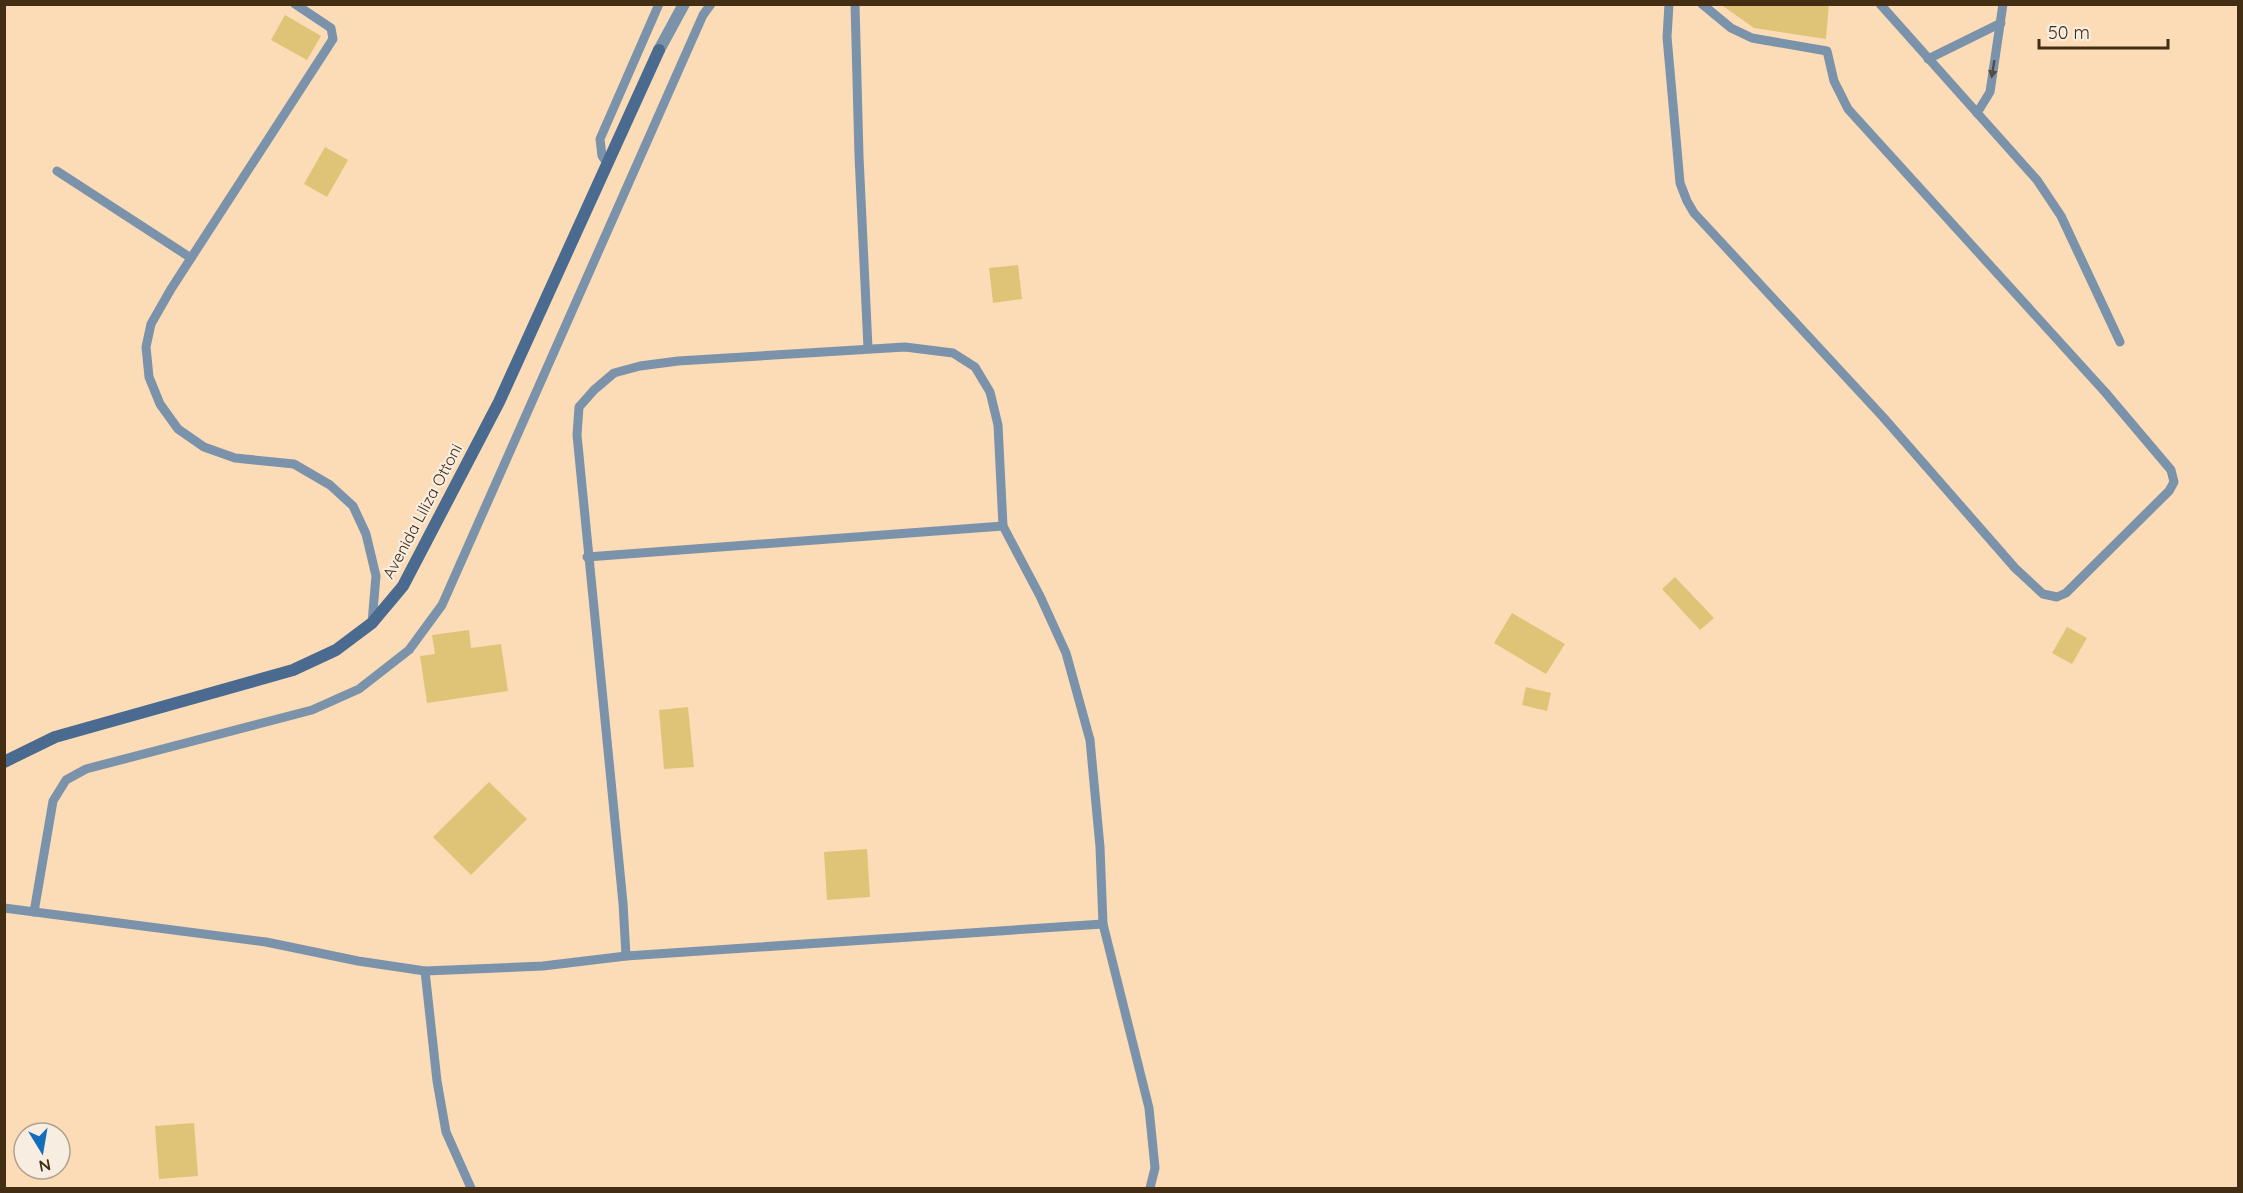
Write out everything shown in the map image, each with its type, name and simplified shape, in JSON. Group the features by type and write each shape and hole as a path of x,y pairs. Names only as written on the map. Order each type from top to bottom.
{"street":[{"name":"Avenida Liliza Ottoni","path":"4,762 55,737 292,670 336,650 372,622 403,585 499,402 659,50 684,4"}],"lane":[{"path":"295,4 331,28 333,33 331,44 191,258 151,324 146,346 149,377 160,404 178,429 204,447 235,458 294,464 330,485 353,506 366,534 376,576 372,622"},
{"path":"607,163 602,156 600,139 659,4"},
{"path":"34,912 53,801 66,780 86,769 312,710 359,689 409,650 442,605 703,15 711,4"},
{"path":"855,4 868,348"},
{"path":"1669,4 1667,37 1680,183 1694,213 1882,417 2015,568 2043,594 2057,597 2066,593 2169,491 2174,482 2171,470 2105,392 1848,109 1834,81 1827,51 1752,38 1731,28 1702,4"},
{"path":"1880,4 2037,180 2061,216 2120,342"},
{"path":"1977,112 1990,92 2003,4"},
{"path":"1928,59 2001,23"},
{"path":"57,171 191,258"},
{"path":"626,956 623,903 587,557 577,435 579,407 594,390 614,374 640,366 678,361 868,348 905,347 953,353 975,367 990,392 998,425 1003,526 1066,652 1090,740 1100,847 1104,924 1149,1108 1155,1168 1150,1188"},
{"path":"587,557 1003,526"},
{"path":"4,908 266,942 357,961 425,971 543,966 626,956 1104,924"},
{"path":"425,971 435,1062 446,1132 471,1188"}],"building":[{"path":"1720,4 1829,4 1826,39 1754,28"},
{"path":"285,15 321,36 307,60 271,40"},
{"path":"325,147 348,160 327,197 304,184"},
{"path":"1018,265 1022,299 993,303 989,268"},
{"path":"1675,577 1714,618 1700,630 1662,589"},
{"path":"1512,613 1565,644 1546,674 1494,643"},
{"path":"2067,627 2087,638 2072,664 2052,653"},
{"path":"469,630 471,648 501,644 508,691 427,703 420,656 435,654 432,635"},
{"path":"1526,687 1551,693 1547,711 1522,705"},
{"path":"688,707 694,767 664,769 659,710"},
{"path":"489,782 527,819 471,875 433,837"},
{"path":"867,849 870,897 827,900 824,852"},
{"path":"194,1123 198,1176 159,1179 155,1126"}]}
